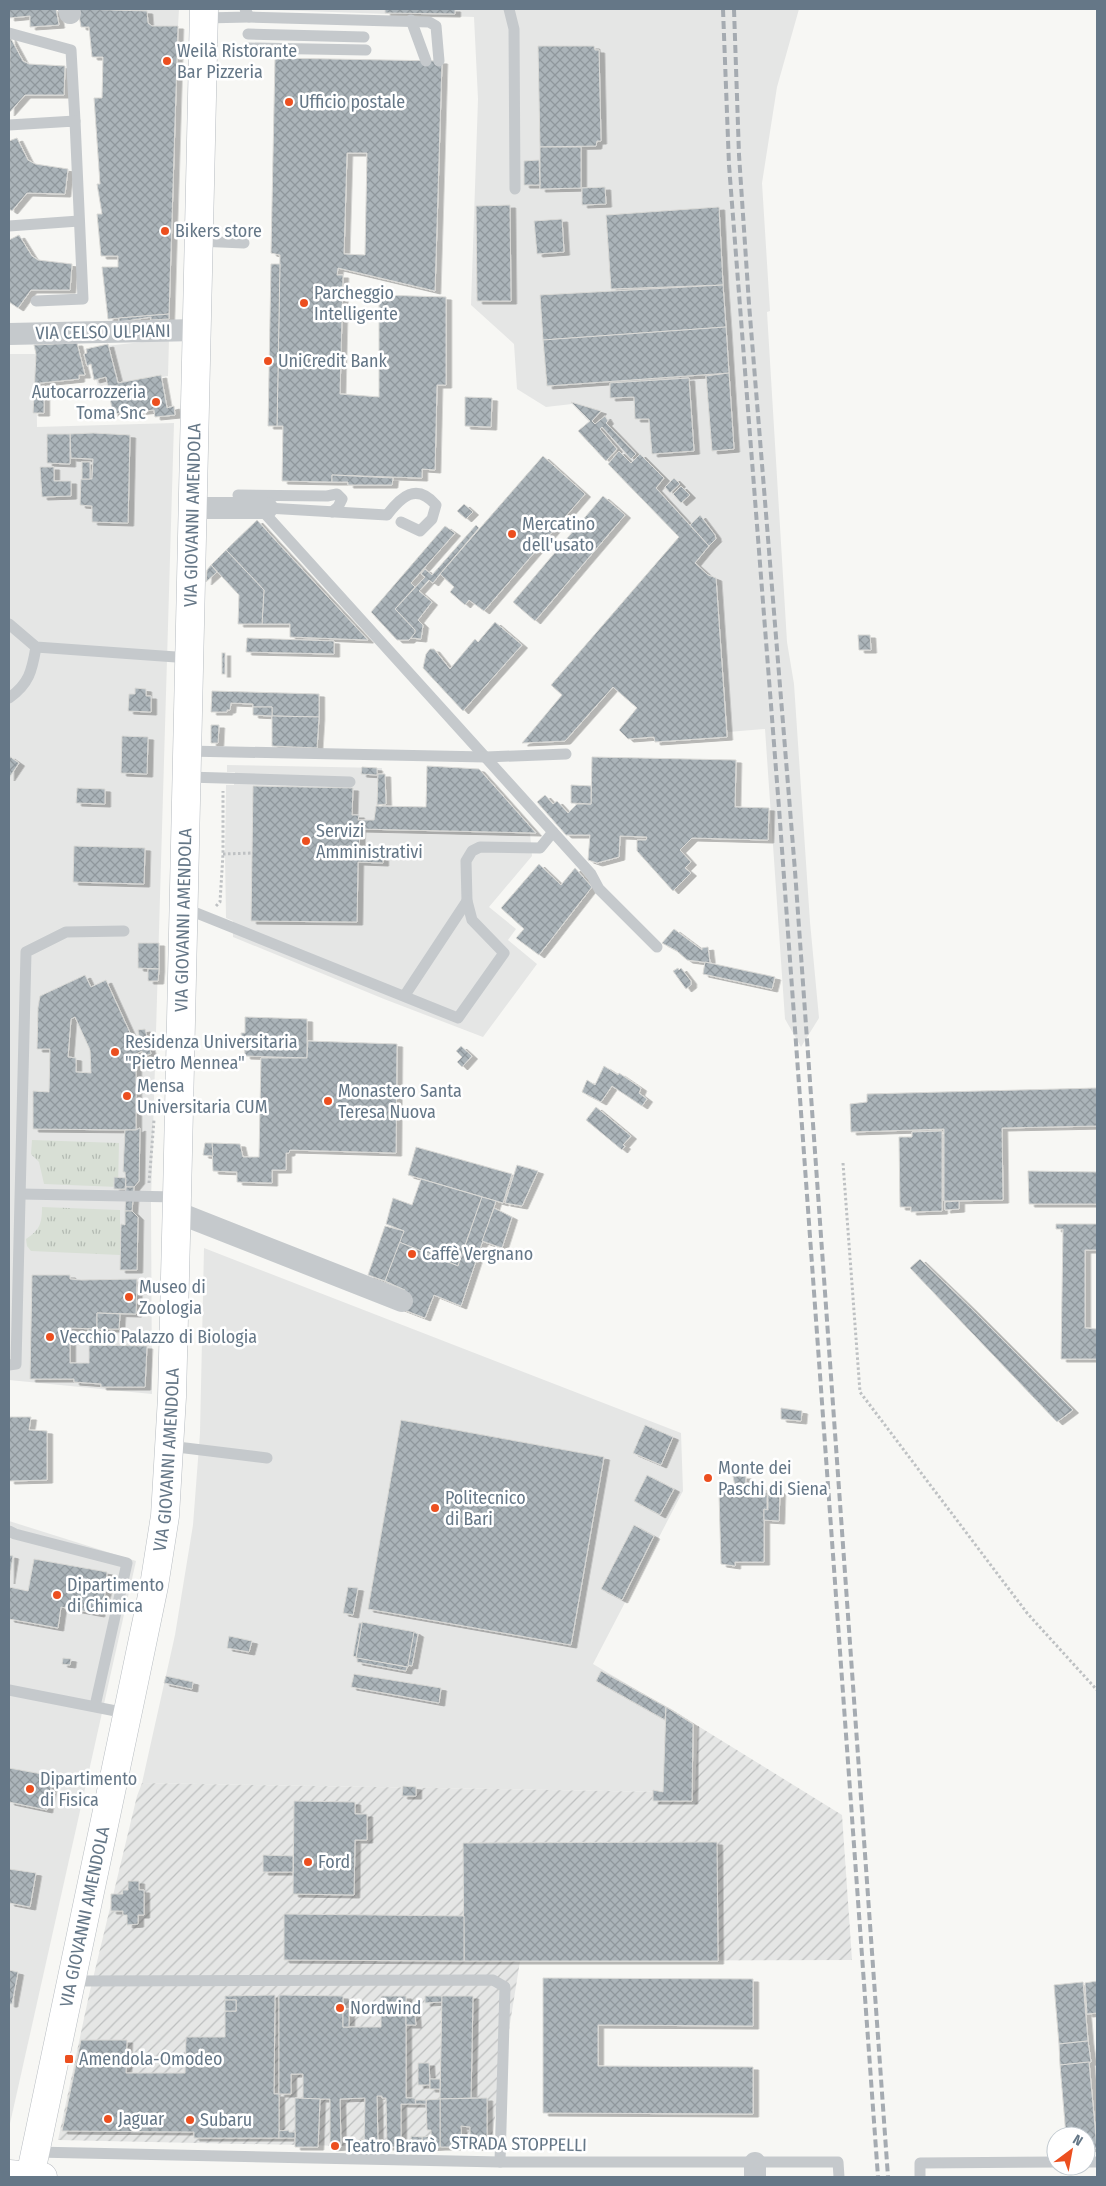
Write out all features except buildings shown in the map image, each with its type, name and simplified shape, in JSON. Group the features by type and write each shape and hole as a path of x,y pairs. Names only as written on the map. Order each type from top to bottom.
{"main road":[{"name":"VIA GIOVANNI AMENDOLA","path":"29,2171 71,1981 158,1560 165,1516 177,1204 203,11"}],"street":[{"name":"VIA CELSO ULPIANI","path":"9,334 197,330"},
{"path":"191,508 264,508"},
{"path":"177,1204 402,1301"}],"lane":[{"path":"509,9 514,29 516,189"},
{"path":"203,11 429,22 436,26 439,61"},
{"path":"411,20 426,61"},
{"path":"9,33 71,50 83,299 36,301"},
{"path":"248,34 364,37"},
{"path":"248,48 366,50"},
{"path":"9,125 75,121"},
{"path":"9,226 80,221"},
{"path":"198,241 244,243"},
{"path":"264,508 387,515 399,500 415,493 424,495 436,505 432,519 420,530 400,522"},
{"path":"238,495 327,496 337,494 342,499 332,512"},
{"path":"264,508 591,874 599,889 657,947"},
{"path":"9,624 36,647 190,658"},
{"path":"9,698 22,689 33,668 36,647"},
{"path":"187,764 486,758 566,754"},
{"path":"187,764 350,782"},
{"path":"184,908 405,995 458,1018 504,953 472,920 467,901 466,861 472,851 480,847 540,848 553,832"},
{"path":"405,995 467,901"},
{"path":"9,1364 16,1364 26,952 66,932 124,931"},
{"path":"20,1194 177,1204"},
{"path":"169,1446 267,1458"},
{"path":"9,1531 127,1563 95,1706"},
{"path":"9,1690 126,1713"},
{"path":"71,1981 493,1980 505,1987 500,2162"},
{"name":"STRADA STOPPELLI","path":"29,2171 500,2162 755,2170 838,2162 839,2177"},
{"path":"920,2177 920,2162 1046,2162"}],"path":[{"path":"223,854 252,853"},
{"path":"842,1163 860,1392 1026,1613 1097,1690"}],"shaded area":[{"path":"89,9 179,9 178,26 152,26 148,23 147,11"},
{"path":"799,9 777,87 762,183 770,311 767,312 787,642 794,684 810,922 819,1018 801,1047 785,1019 765,729 728,732 716,582 686,556 700,539 572,404 546,407 517,389 514,344 471,305 478,99 474,17 275,10"},
{"path":"169,339 168,376 98,387 88,348"},
{"path":"9,354 36,354 37,427 174,423 151,1201 152,1394 9,1380"},
{"path":"227,765 382,768 377,830 530,833 532,856 489,907 516,929 508,940 537,964 483,1037 233,937 233,921 226,918 225,854 226,785 234,785 235,772 227,772"},
{"name":"Politecnico di Bari","path":"204,1248 681,1433 683,1491 593,1664 666,1707 663,1792 142,1783 175,1635 193,1525 200,1433"},
{"path":"9,1521 136,1561 9,2128"},
{"path":"698,1726 842,1815 852,1960 520,1961 490,2149 58,2140 89,1995 137,1796 142,1783 663,1792 695,1790"}],"green space":[{"path":"32,1140 119,1143 118,1187 44,1184 39,1162 31,1154"},
{"path":"42,1207 120,1210 120,1255 31,1251 27,1246 26,1239 39,1226"}],"railway":[{"path":"723,9 729,165 779,808 878,2177"},
{"path":"734,9 739,155 749,304 795,871 888,2177"}],"place":[{"name":"Weilà Ristorante Bar Pizzeria","path":"167,61"},
{"name":"Ufficio postale","path":"289,102"},
{"name":"Bikers store","path":"165,231"},
{"name":"Parcheggio Intelligente","path":"304,303"},
{"name":"UniCredit Bank","path":"268,361"},
{"name":"Autocarrozzeria Toma Snc","path":"156,402"},
{"name":"Mercatino dell'usato","path":"512,534"},
{"name":"Servizi Amministrativi","path":"306,841"},
{"name":"Residenza Universitaria \"Pietro Mennea\"","path":"115,1052"},
{"name":"Mensa Universitaria CUM","path":"127,1096"},
{"name":"Monastero Santa Teresa Nuova","path":"328,1101"},
{"name":"Caffè Vergnano","path":"412,1254"},
{"name":"Museo di Zoologia","path":"129,1297"},
{"name":"Vecchio Palazzo di Biologia","path":"50,1337"},
{"name":"Monte dei Paschi di Siena","path":"708,1478"},
{"name":"Politecnico di Bari","path":"435,1508"},
{"name":"Dipartimento di Chimica","path":"57,1595"},
{"name":"Dipartimento di Fisica","path":"30,1789"},
{"name":"Ford","path":"308,1862"},
{"name":"Nordwind","path":"340,2008"},
{"name":"Amendola-Omodeo","path":"69,2059"},
{"name":"Jaguar","path":"108,2119"},
{"name":"Subaru","path":"190,2120"},
{"name":"Teatro Bravò","path":"335,2146"}]}
